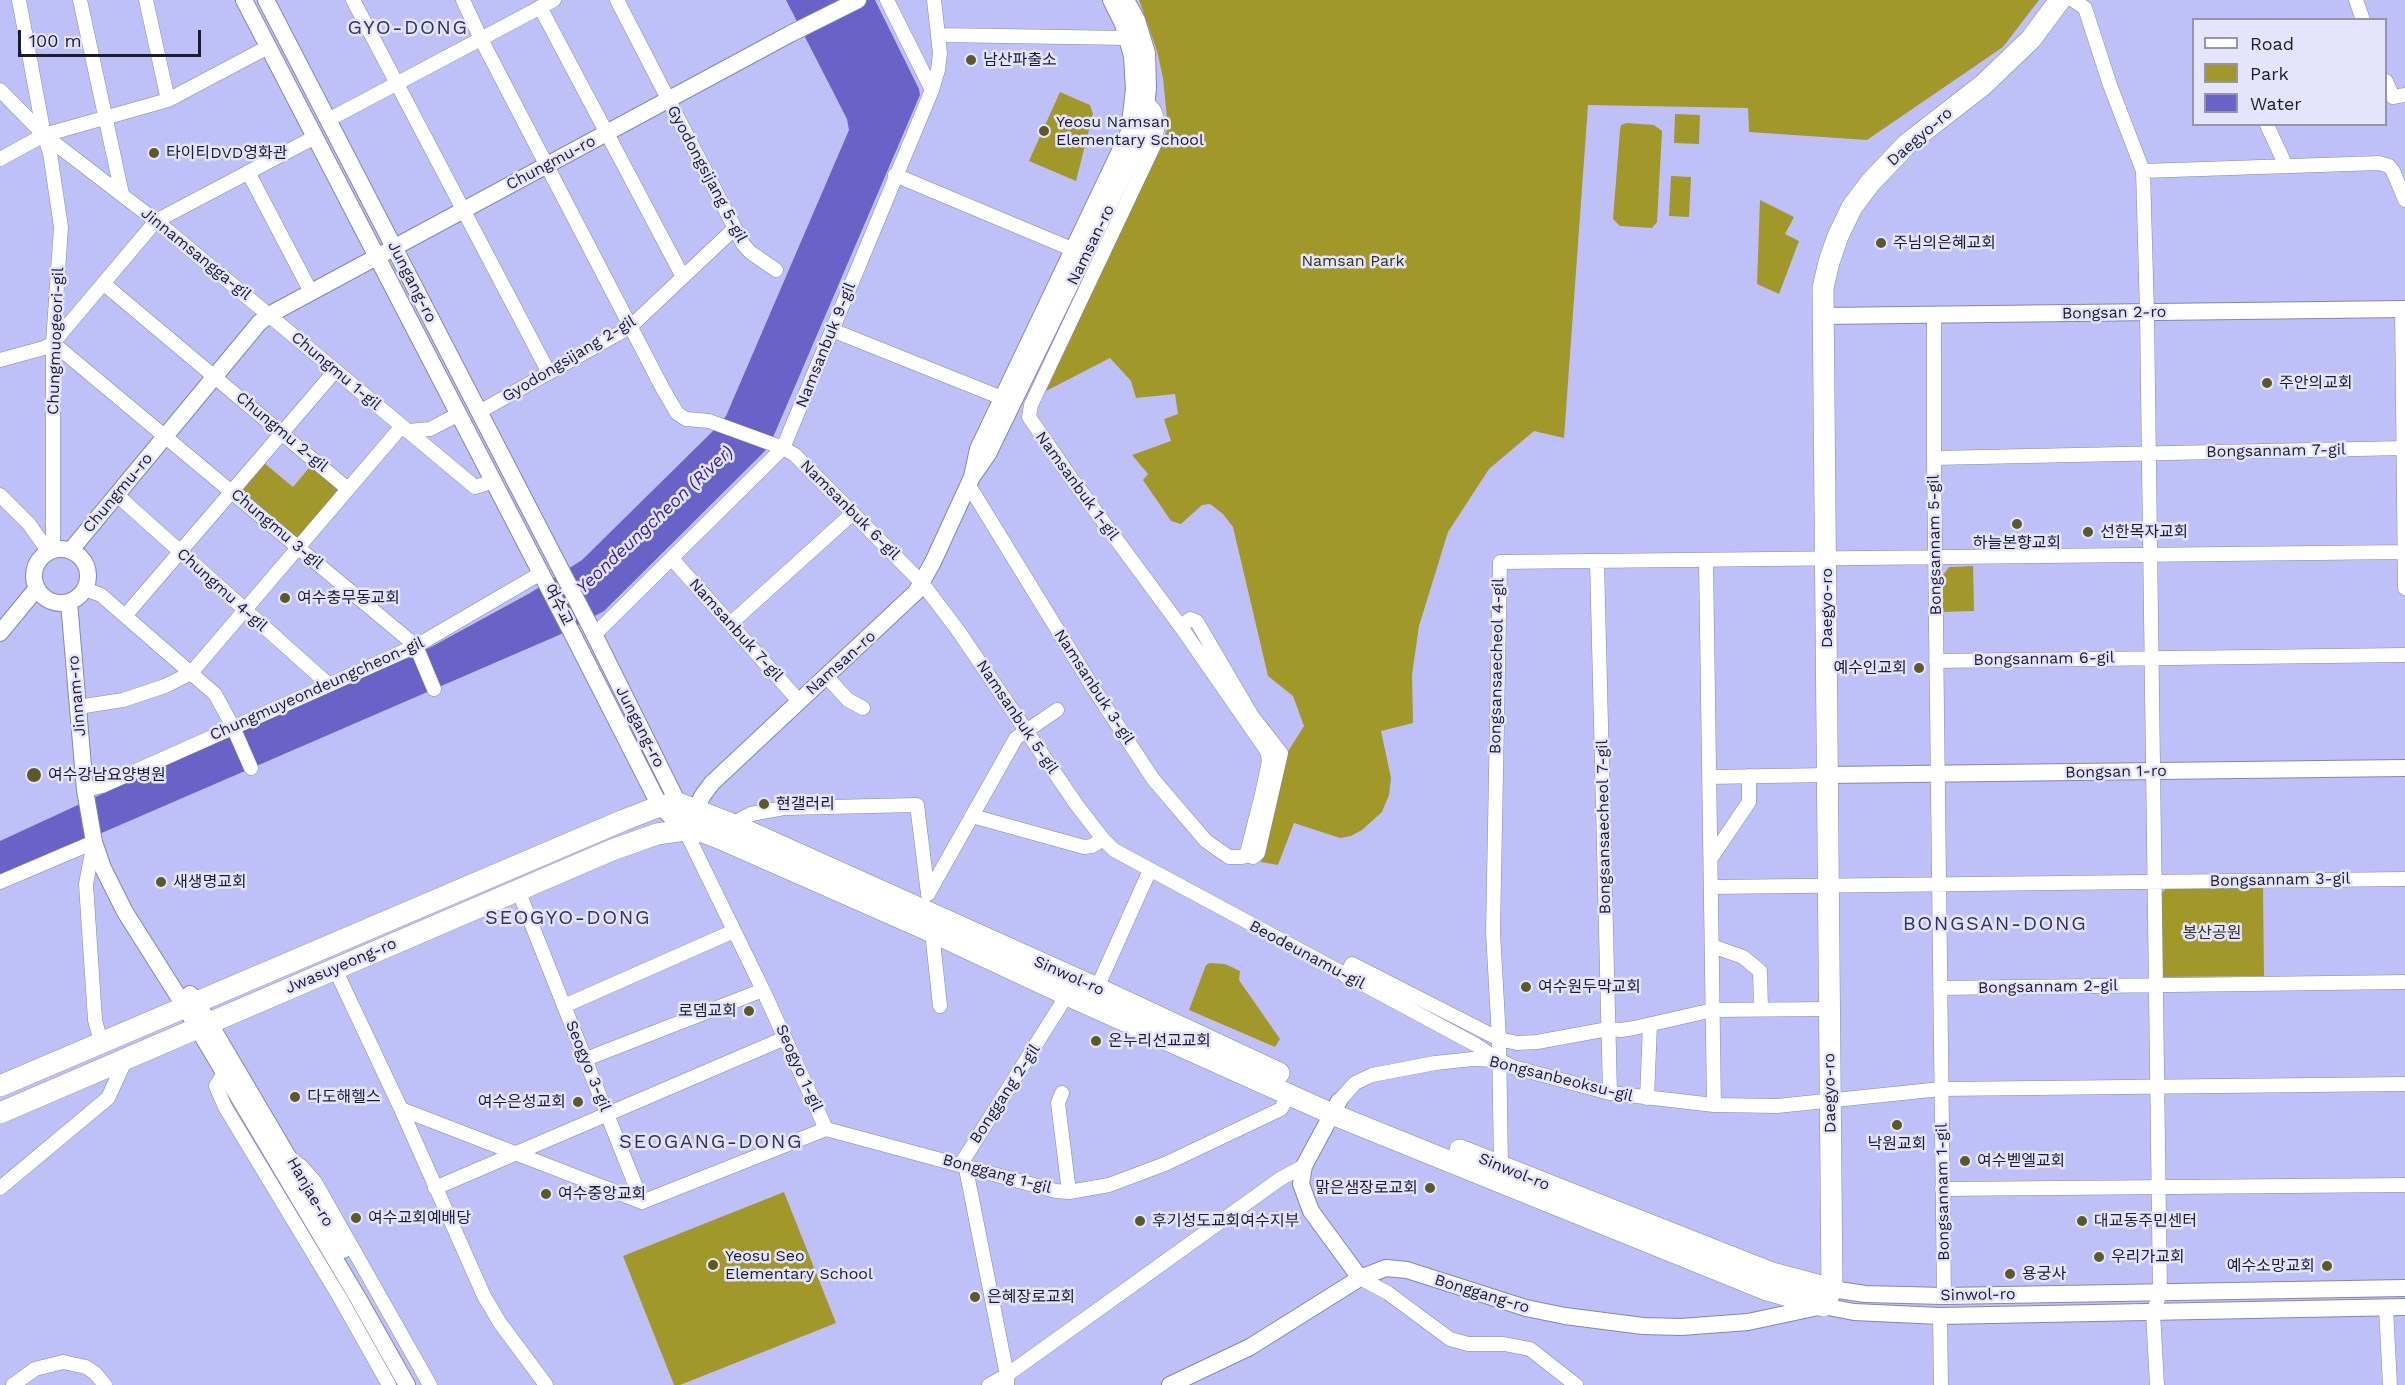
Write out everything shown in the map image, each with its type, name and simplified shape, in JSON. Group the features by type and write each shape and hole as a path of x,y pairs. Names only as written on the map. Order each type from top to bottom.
{"main road":[{"name":"Daegyo-ro","path":"1828,1298 1831,1100 1828,1009 1827,558 1823,288 1828,261 1844,221 1861,194 1907,144 1983,85 2031,39 2060,0"},
{"name":"Sinwol-ro","path":"678,806 732,824 924,901 1335,1108 1767,1290 1828,1298"},
{"name":"Jwasuyeong-ro","path":"0,1086 294,960 678,806"},
{"name":"Jwasuyeong-ro","path":"0,1113 632,842 671,830 685,830"},
{"name":"Sinwol-ro","path":"685,830 703,832 721,839 1289,1094 1501,1167 1828,1298"},
{"path":"294,960 304,982"},
{"path":"57,1061 66,1085"}],"street":[{"path":"19,0 44,135"},
{"path":"80,0 122,194"},
{"path":"146,0 168,100"},
{"name":"여수교","path":"244,0 574,637 678,806"},
{"name":"Jungang-ro","path":"266,0 558,564"},
{"path":"353,0 549,373"},
{"name":"Namsanbuk 6-gil","path":"464,0 481,39 677,413 686,419 710,422 778,446 795,455 922,584"},
{"path":"328,120 554,0"},
{"name":"Gyodongsijang 5-gil","path":"617,0 747,250 776,270"},
{"name":"Chungmu-ro","path":"71,550 258,323 269,315 790,34 858,0"},
{"path":"887,0 932,90"},
{"name":"Namsanbuk 9-gil","path":"592,630 673,560 778,446 832,330 932,90 939,62 939,35 934,0"},
{"name":"Namsan-ro","path":"970,481 978,449 1129,132 1134,73 1128,38 1111,0"},
{"name":"Namsan-ro","path":"678,806 712,783 908,602 922,584 970,481 988,454 1143,135 1147,102 1147,53 1137,20 1126,0"},
{"path":"2073,0 2085,8 2110,85 2143,171 2160,1293 2153,1313 2157,1385"},
{"path":"2356,0 2362,18"},
{"path":"540,7 683,277"},
{"path":"939,35 1128,38"},
{"path":"0,159 44,135 168,100 268,47"},
{"path":"2387,85 2393,97 2405,95"},
{"name":"Jinnamsangga-gil","path":"0,90 44,135 156,221 269,315"},
{"name":"Namsanbuk 1-gil","path":"1147,102 1154,110 1158,122 1155,143 1031,405 1029,414 1030,421 1181,627 1190,619 1197,622 1252,716 1281,753 1258,853 1253,857 1246,854"},
{"path":"2267,126 2286,166"},
{"name":"Chungmuogeori-gil","path":"44,135 50,153 61,227 53,343 50,550"},
{"path":"0,360 27,354 53,343 156,221 315,137"},
{"path":"2143,171 2386,165 2393,171 2405,200"},
{"path":"248,172 311,292"},
{"path":"895,175 1074,250"},
{"name":"Gyodongsijang 2-gil","path":"479,412 630,327 735,228"},
{"path":"104,284 215,376"},
{"path":"2403,309 2405,588"},
{"name":"Bongsan 2-ro","path":"1823,316 2403,309"},
{"name":"Chungmu 1-gil","path":"269,315 475,487 494,481"},
{"name":"Bongsannam 5-gil","path":"1934,315 1937,774"},
{"path":"832,330 1002,398"},
{"path":"53,343 166,435"},
{"path":"125,616 335,370"},
{"name":"Chungmu 2-gil","path":"215,376 348,489"},
{"path":"78,707 123,700 165,686 191,673 348,489 405,428 430,429 459,414"},
{"name":"Chungmu 3-gil","path":"166,435 416,646"},
{"name":"Bongsannam 7-gil","path":"2148,454 2404,448"},
{"path":"1934,458 2148,454"},
{"name":"Namsanbuk 3-gil","path":"970,481 1092,687 1153,779 1212,847 1236,859 1246,854"},
{"path":"0,495 29,524 50,550"},
{"name":"Chungmu 4-gil","path":"117,495 328,684"},
{"path":"730,624 853,513"},
{"path":"60,548 71,550 80,556 88,568 88,583 81,595 69,602 50,600 37,588 34,570 39,559 50,550 60,548"},
{"path":"1935,557 2405,552"},
{"name":"Bongsansaecheol 4-gil","path":"1501,1167 1499,1039 1493,932 1500,562 1935,557"},
{"name":"Namsanbuk 7-gil","path":"673,560 800,701"},
{"path":"1706,560 1714,1106"},
{"name":"Bongsansaecheol 7-gil","path":"1598,561 1610,1093"},
{"name":"여수교","path":"558,564 592,630"},
{"name":"Chungmuyeondeungcheon-gil","path":"85,790 102,786 416,646 541,573"},
{"name":"Namsanbuk 5-gil","path":"922,584 957,629 1103,839 1114,849"},
{"path":"0,633 37,588"},
{"path":"85,589 101,595 215,693 251,768"},
{"name":"Jinnam-ro","path":"69,602 85,790 94,842"},
{"name":"Jungang-ro","path":"592,630 678,806 685,830"},
{"path":"416,646 434,689"},
{"path":"2151,658 2405,655"},
{"name":"Bongsannam 6-gil","path":"1936,661 2151,658"},
{"path":"826,677 848,700 863,708"},
{"path":"924,901 1016,738 1056,711"},
{"name":"Bongsan 1-ro","path":"1827,775 2405,768"},
{"name":"Bongsannam 1-gil","path":"1937,774 1944,1296"},
{"path":"1710,777 1827,775"},
{"path":"1711,858 1749,802 1749,776"},
{"path":"732,824 751,814 784,808 917,805 924,901"},
{"path":"972,816 1083,847 1092,846 1103,839"},
{"name":"Seogyo 1-gil","path":"642,1202 826,1129 763,990 685,830"},
{"path":"0,882 94,842"},
{"path":"94,842 112,889 152,955 191,1004"},
{"path":"94,842 86,884 95,1020 101,1042"},
{"name":"Beodeunamu-gil","path":"1114,849 1476,1045 1499,1060"},
{"path":"1097,988 1150,870"},
{"name":"Bongsannam 3-gil","path":"2154,882 2405,879"},
{"path":"1711,887 2154,882"},
{"name":"Seogyo 3-gil","path":"518,890 642,1202"},
{"path":"564,1006 734,932"},
{"path":"932,932 940,1006"},
{"path":"1712,946 1743,957 1760,971 1761,1010"},
{"path":"1345,976 1352,964 1499,1039 1527,1043 1608,1029 1621,1030 1650,1025 1713,1010 1828,1009"},
{"path":"335,969 401,1109 484,1296 500,1323 546,1385"},
{"path":"2156,986 2405,982"},
{"name":"Bongsannam 2-gil","path":"1940,988 2156,986"},
{"path":"586,1059 763,990"},
{"name":"Bonggang 2-gil","path":"1007,1380 965,1165 966,1154 1067,995"},
{"name":"Hanjae-ro","path":"191,1004 224,1073 407,1385"},
{"path":"1647,1098 1650,1025"},
{"name":"Hanjae-ro","path":"203,1026 291,1159 420,1385"},
{"path":"435,1188 785,1038"},
{"path":"0,1188 108,1098 126,1059"},
{"name":"Bongsanbeoksu-gil","path":"1335,1108 1355,1083 1379,1073 1462,1060 1499,1060 1513,1067 1610,1093 1714,1106 1778,1106 1831,1100"},
{"path":"224,1073 216,1086 225,1107 340,1298 388,1385"},
{"path":"1831,1100 1941,1089 2405,1084"},
{"path":"1062,1093 1058,1103 1069,1192"},
{"name":"Bonggang 1-gil","path":"826,1129 1056,1191 1069,1192 1109,1185 1165,1164 1281,1109 1289,1094"},
{"path":"1335,1108 1304,1166 1301,1184 1308,1204 1326,1234 1360,1278 1388,1293 1450,1338 1468,1344 1504,1344 1530,1349 1576,1385"},
{"path":"401,1109 642,1202"},
{"path":"291,1159 302,1167 315,1182 430,1385"},
{"path":"990,1385 1007,1380 1280,1179 1304,1166"},
{"path":"1942,1189 2405,1185"},
{"name":"Bonggang-ro","path":"1170,1385 1268,1338 1360,1278 1386,1268 1399,1268 1526,1308 1565,1317 1643,1326 1714,1326 1748,1322 1828,1298"},
{"name":"Sinwol-ro","path":"1828,1298 1866,1294 1944,1296 2405,1288"},
{"name":"Sinwol-ro","path":"1828,1298 1854,1312 1940,1316 2405,1307"},
{"path":"2386,1308 2390,1385"},
{"path":"1940,1316 1941,1385"},
{"path":"14,1385 35,1369 63,1362 86,1367 95,1373 105,1385"}],"green space":[{"name":"Namsan Park","path":"1139,0 2039,0 2003,47 1867,140 1749,132 1748,108 1588,105 1564,438 1534,431 1489,469 1448,532 1419,626 1412,675 1413,723 1381,731 1391,778 1389,795 1382,812 1362,830 1351,836 1340,838 1294,823 1278,865 1261,862 1287,753 1304,726 1293,696 1268,676 1233,527 1223,514 1210,504 1202,505 1181,524 1171,521 1143,480 1148,474 1132,455 1171,441 1164,419 1178,414 1175,394 1136,398 1131,381 1110,358 1046,391 1168,128 1163,78 1157,51"},
{"path":"1060,92 1090,105 1093,114 1076,181 1029,161"},
{"path":"1675,114 1700,115 1699,144 1674,143"},
{"path":"1627,123 1654,125 1662,131 1657,222 1652,228 1620,226 1613,219 1620,130 1621,125"},
{"path":"1671,176 1691,177 1689,217 1669,216"},
{"path":"1760,200 1794,217 1785,234 1799,241 1779,294 1757,284"},
{"path":"263,462 293,487 313,463 343,488 300,540 240,489"},
{"path":"1973,566 1974,611 1942,612 1941,578 1949,567"},
{"name":"봉산공원","path":"2263,888 2264,976 2161,977 2160,894 2166,889"},
{"path":"1225,964 1240,971 1239,980 1280,1039 1275,1047 1189,1010 1206,965"},
{"path":"784,1192 836,1323 680,1385 674,1385 623,1256"}],"water":[{"name":"Yeondeungcheon (River)","path":"786,0 875,0 920,95 774,435 765,451 604,611 559,635 0,877 0,841 225,737 431,647 530,593 582,560 712,432 726,416 849,130 847,119"}],"place":[{"name":"남산파출소","path":"971,60"},
{"name":"Yeosu Namsan Elementary School","path":"1044,131"},
{"name":"타이티DVD영화관","path":"154,153"},
{"name":"주님의은혜교회","path":"1881,243"},
{"name":"주안의교회","path":"2267,383"},
{"name":"하늘본향교회","path":"2017,524"},
{"name":"선한목자교회","path":"2088,532"},
{"name":"여수충무동교회","path":"285,598"},
{"name":"예수인교회","path":"1919,668"},
{"name":"여수강남요양병원","path":"34,775"},
{"name":"현갤러리","path":"764,804"},
{"name":"새생명교회","path":"161,882"},
{"name":"여수원두막교회","path":"1526,987"},
{"name":"로뎀교회","path":"749,1011"},
{"name":"온누리선교교회","path":"1096,1041"},
{"name":"다도해헬스","path":"295,1097"},
{"name":"여수은성교회","path":"578,1102"},
{"name":"낙원교회","path":"1897,1125"},
{"name":"여수벧엘교회","path":"1965,1161"},
{"name":"맑은샘장로교회","path":"1430,1188"},
{"name":"여수중앙교회","path":"546,1194"},
{"name":"여수교회예배당","path":"356,1218"},
{"name":"후기성도교회여수지부","path":"1140,1221"},
{"name":"대교동주민센터","path":"2082,1221"},
{"name":"우리가교회","path":"2099,1257"},
{"name":"Yeosu Seo Elementary School","path":"713,1265"},
{"name":"예수소망교회","path":"2327,1266"},
{"name":"용궁사","path":"2010,1274"},
{"name":"은혜장로교회","path":"975,1297"}],"district":[{"name":"GYO-DONG","path":"408,28"},
{"name":"SEOGYO-DONG","path":"568,918"},
{"name":"BONGSAN-DONG","path":"1995,924"},
{"name":"SEOGANG-DONG","path":"711,1142"}]}
